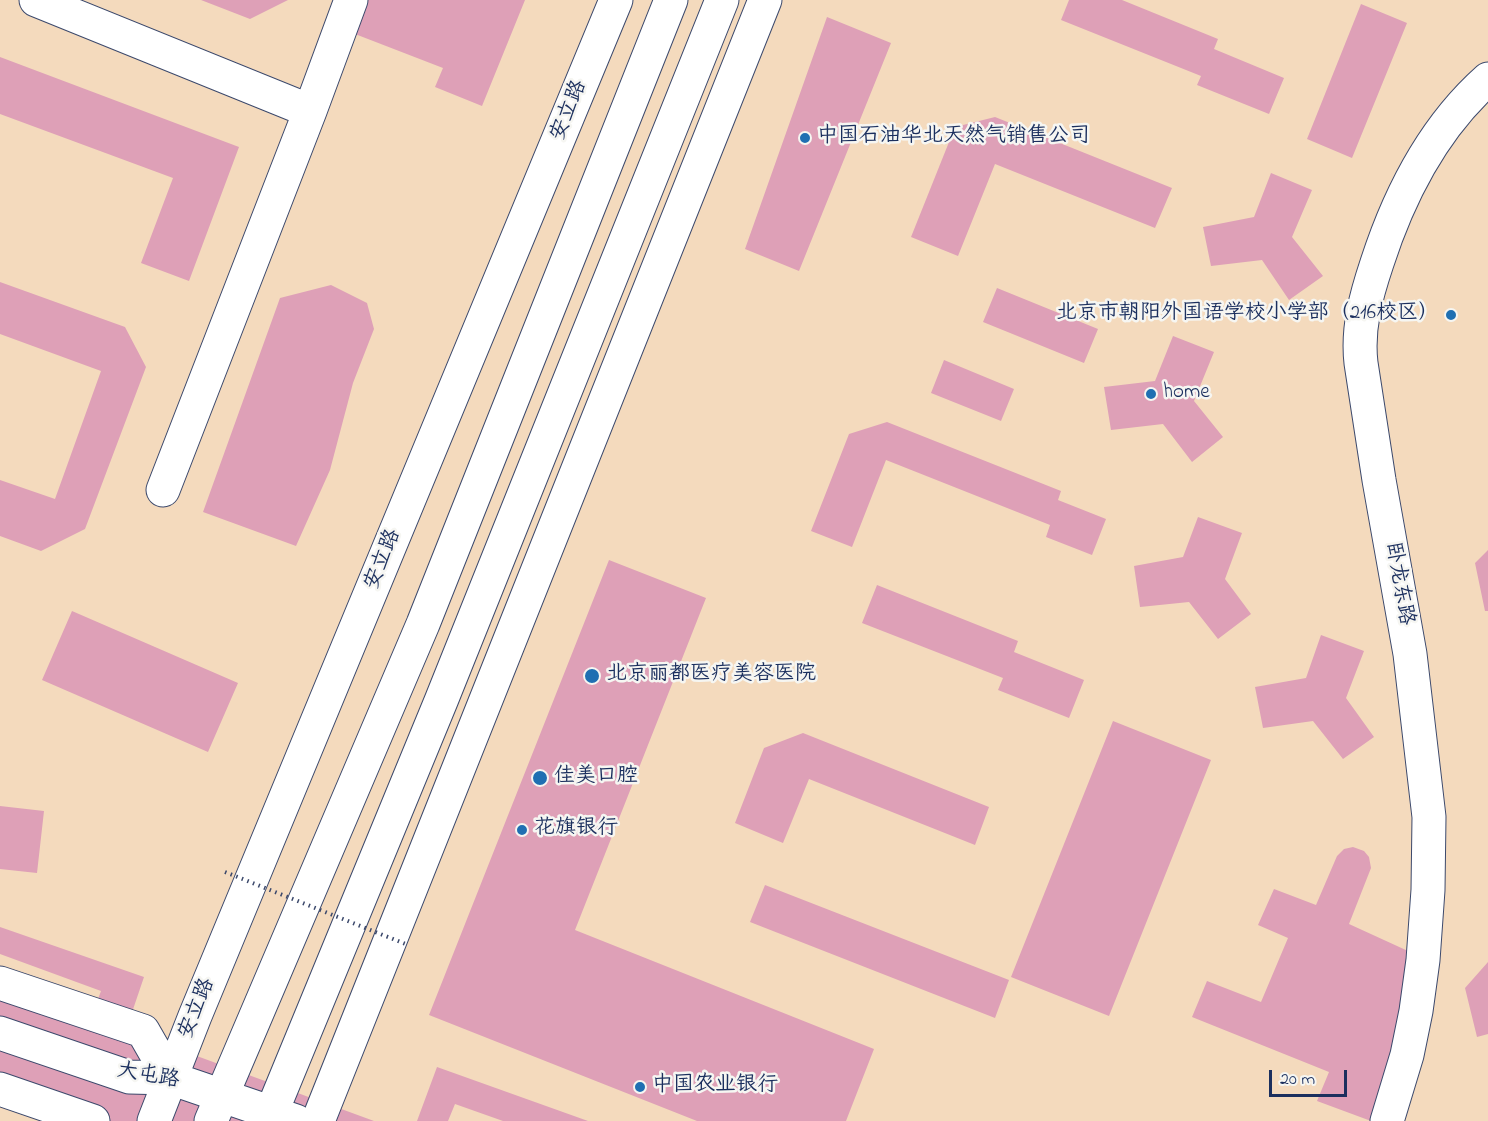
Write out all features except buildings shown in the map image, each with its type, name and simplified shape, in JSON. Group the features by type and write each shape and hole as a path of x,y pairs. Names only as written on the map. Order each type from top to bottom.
{"street":[{"path":"36,0 310,111"},
{"path":"163,490 351,0"},
{"name":"安立路","path":"154,1121 616,0"},
{"path":"216,1108 423,624 671,0"},
{"path":"279,1118 441,701 722,0"},
{"path":"318,1121 765,0"},
{"name":"卧龙东路","path":"1387,1121 1407,1055 1416,1011 1423,960 1430,817 1410,654 1361,363 1359,345 1361,323 1368,292 1385,240 1407,188 1429,150 1453,116 1488,79"},
{"path":"0,983 143,1031 170,1078"},
{"name":"大屯路","path":"0,1033 129,1077 170,1078 216,1108 279,1118"},
{"path":"0,1089 93,1121"}],"path":[{"path":"225,872 408,945"}],"place":[{"name":"中国石油华北天然气销售公司","path":"805,138"},
{"name":"北京市朝阳外国语学校小学部（216校区）","path":"1451,315"},
{"name":"home","path":"1151,394"},
{"name":"北京丽都医疗美容医院","path":"592,676"},
{"name":"佳美口腔","path":"540,778"},
{"name":"花旗银行","path":"522,830"},
{"name":"中国农业银行","path":"640,1087"}]}
